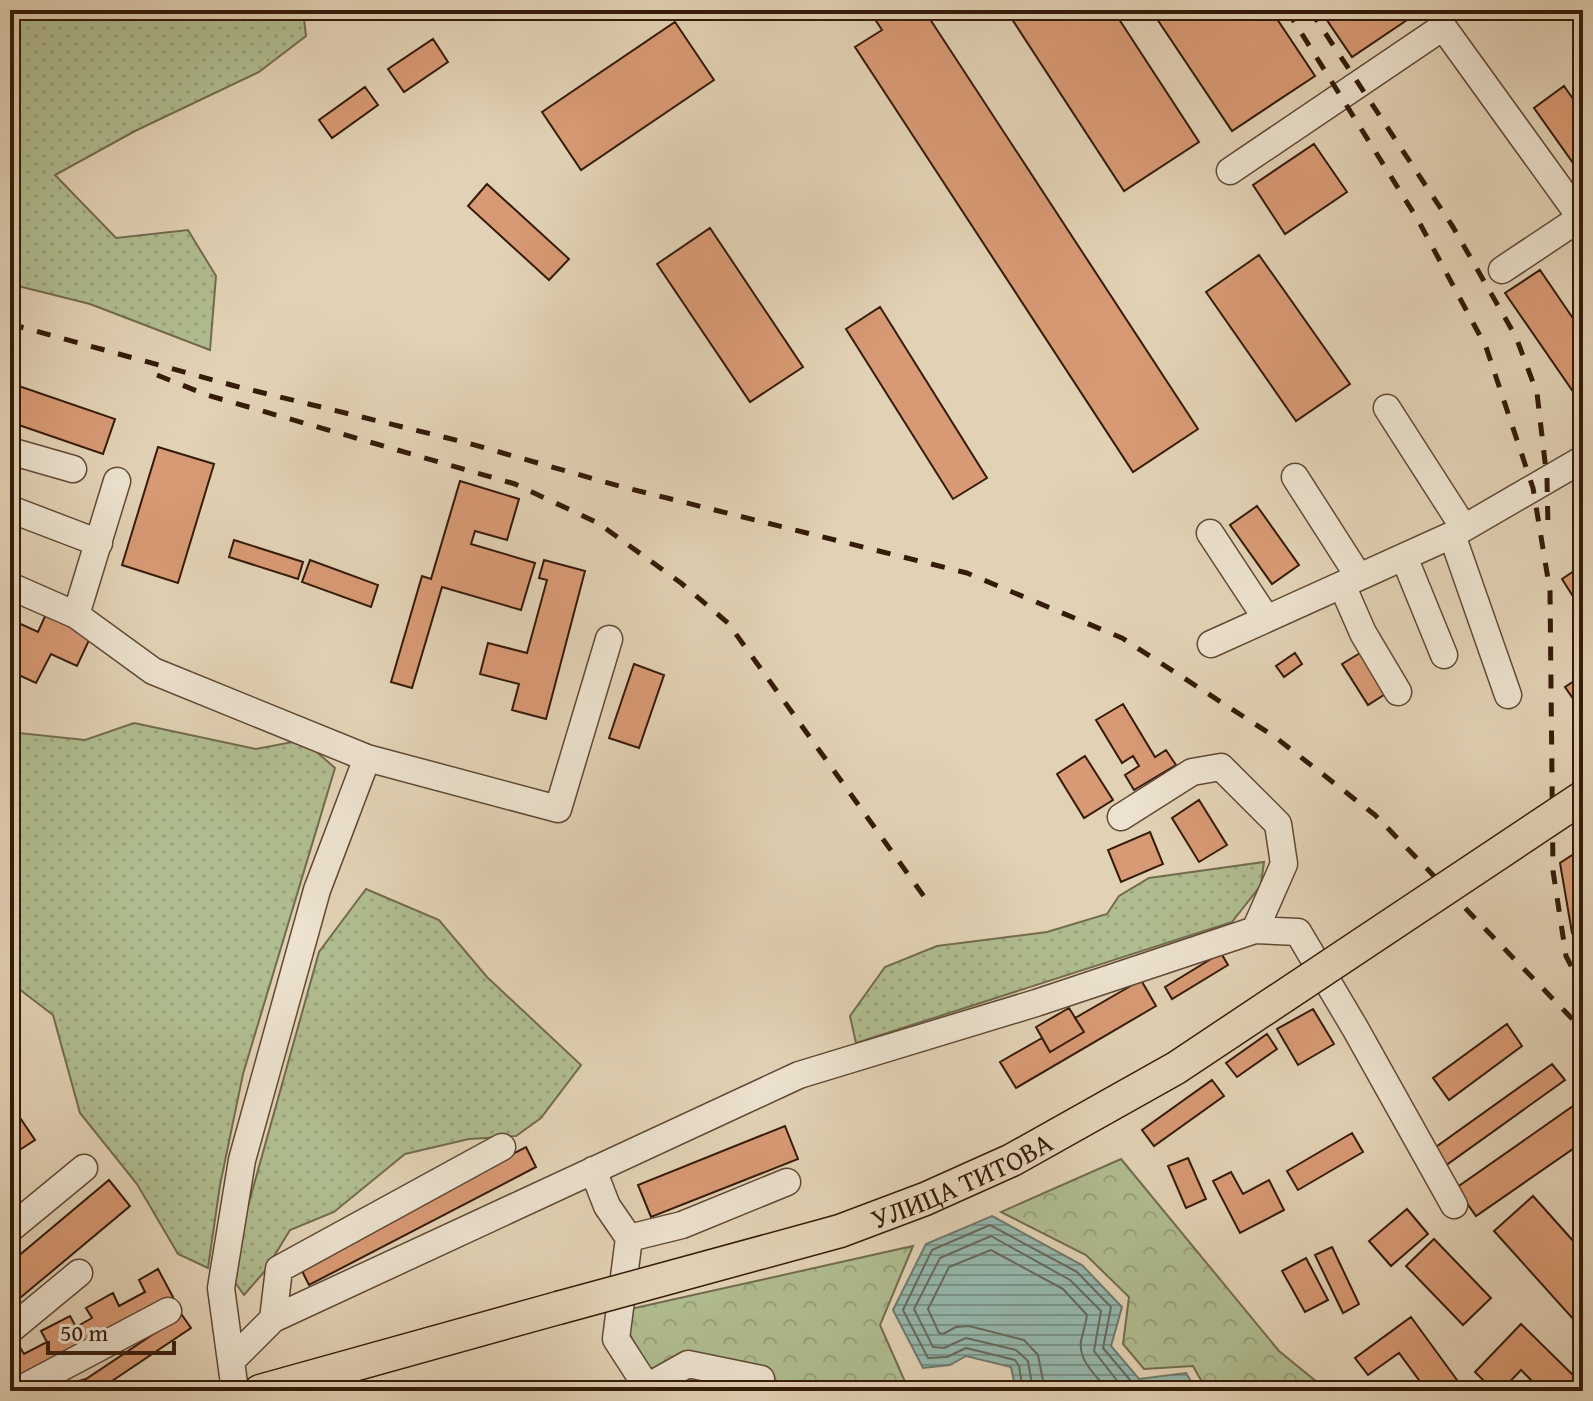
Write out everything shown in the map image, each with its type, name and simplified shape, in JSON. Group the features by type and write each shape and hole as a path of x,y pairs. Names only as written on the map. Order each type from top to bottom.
{"main road":[{"name":"УЛИЦА ТИТОВА","path":"260,1391 840,1231 925,1199 1012,1160 1176,1068 1583,797"}],"lane":[{"path":"1230,171 1443,27 1582,217 1502,270"},
{"path":"1387,408 1458,532 1508,695"},
{"path":"10,451 73,469"},
{"path":"1211,644 1458,532 1583,459"},
{"path":"1295,477 1350,581 1363,633 1398,692"},
{"path":"76,615 117,481"},
{"path":"10,509 99,543"},
{"path":"1210,533 1266,618"},
{"path":"1404,557 1444,655"},
{"path":"10,586 76,615 153,671 367,758 558,809 609,639"},
{"path":"235,1391 221,1288 242,1160 317,890 367,758"},
{"path":"1121,817 1192,772 1221,767 1278,824 1284,864 1255,930"},
{"path":"231,1361 273,1319 799,1075 1036,1003 1255,930 1298,932 1454,1205"},
{"path":"273,1319 279,1269 502,1147"},
{"path":"10,1229 84,1168"},
{"path":"593,1170 607,1206 629,1238 616,1339 647,1387 688,1364 761,1379"},
{"path":"629,1238 682,1225 787,1182"},
{"path":"10,1330 79,1273"},
{"path":"10,1389 21,1389 168,1311"}],"green space":[{"path":"10,10 303,10 306,36 259,72 135,131 55,175 116,238 188,230 216,276 210,350 90,304 10,284"},
{"path":"134,723 256,749 303,740 335,768 243,1074 220,1185 208,1268 178,1254 137,1184 80,1113 53,1015 10,982 10,732 85,740"},
{"path":"1264,862 1261,885 1232,922 856,1043 850,1016 885,967 937,946 1047,932 1107,914 1119,896 1149,878"},
{"path":"366,889 439,920 487,977 581,1065 541,1118 516,1136 469,1139 405,1154 334,1212 290,1230 265,1271 244,1295 229,1274 319,952"},
{"path":"1121,1159 1279,1351 1328,1391 1207,1391 1193,1366 1144,1369 1123,1344 1129,1297 1086,1255 1001,1212"},
{"path":"913,1246 880,1325 906,1384 986,1391 662,1391 617,1312"}],"water":[{"path":"992,1216 1082,1265 1122,1307 1111,1346 1139,1379 1186,1373 1197,1391 1016,1391 1011,1367 966,1356 950,1365 923,1368 893,1310 926,1244"}],"building":[{"path":"869,10 924,10 1198,429 1133,472 855,47 882,30"},
{"path":"1006,10 1113,10 1199,142 1124,191"},
{"path":"1151,10 1271,10 1315,76 1232,131"},
{"path":"1320,10 1400,10 1407,20 1352,57"},
{"path":"675,22 714,80 581,170 542,112"},
{"path":"433,39 448,62 404,92 388,69"},
{"path":"1564,86 1583,113 1583,177 1534,108"},
{"path":"365,87 378,105 332,138 319,120"},
{"path":"1314,144 1347,192 1285,234 1253,185"},
{"path":"487,184 569,259 549,280 468,206"},
{"path":"710,228 803,367 750,402 657,264"},
{"path":"1259,255 1350,384 1296,421 1206,292"},
{"path":"1540,270 1583,333 1583,406 1505,293"},
{"path":"880,307 987,478 953,499 846,329"},
{"path":"10,383 115,419 103,454 10,422"},
{"path":"158,447 214,464 178,583 122,565"},
{"path":"460,481 519,499 507,540 475,531 471,544 535,563 521,610 442,587 412,688 391,682 422,576 431,579"},
{"path":"1257,506 1299,565 1272,584 1230,525"},
{"path":"234,540 303,562 298,579 229,557"},
{"path":"310,560 378,585 371,607 302,582"},
{"path":"544,560 585,571 546,719 512,710 519,684 480,674 488,643 527,653 547,580 539,578"},
{"path":"1583,565 1583,612 1562,579"},
{"path":"46,614 91,636 77,666 51,654 36,683 10,671 10,619 38,632"},
{"path":"1365,650 1390,691 1368,705 1342,664"},
{"path":"1295,653 1302,664 1284,677 1276,666"},
{"path":"634,664 664,675 639,748 609,738"},
{"path":"1583,675 1583,713 1565,687"},
{"path":"1123,704 1155,757 1166,750 1176,765 1134,790 1125,775 1139,766 1133,756 1122,763 1096,720"},
{"path":"1085,756 1113,800 1084,818 1057,774"},
{"path":"1199,800 1227,845 1199,862 1172,818"},
{"path":"1150,832 1163,864 1121,882 1108,850"},
{"path":"1583,848 1583,931 1572,933 1560,863"},
{"path":"1221,953 1228,965 1172,999 1165,987"},
{"path":"1141,980 1156,1006 1016,1088 1000,1062 1042,1038 1050,1052 1084,1032 1075,1018"},
{"path":"1069,1008 1084,1032 1050,1052 1036,1027"},
{"path":"1313,1009 1334,1044 1298,1065 1277,1029"},
{"path":"1507,1024 1522,1046 1449,1100 1433,1078"},
{"path":"1267,1034 1277,1049 1237,1077 1226,1063"},
{"path":"1552,1064 1565,1080 1445,1166 1433,1149"},
{"path":"1212,1080 1224,1096 1154,1146 1142,1130"},
{"path":"1583,1099 1583,1142 1476,1216 1456,1188"},
{"path":"10,1103 35,1140 10,1156"},
{"path":"785,1126 798,1159 651,1217 638,1185"},
{"path":"1352,1133 1363,1152 1298,1190 1287,1171"},
{"path":"526,1147 536,1167 309,1285 299,1265"},
{"path":"1188,1158 1206,1199 1186,1208 1168,1166"},
{"path":"1231,1172 1243,1194 1269,1180 1284,1210 1240,1233 1213,1181"},
{"path":"109,1180 130,1206 14,1303 10,1299 10,1263"},
{"path":"1533,1196 1583,1252 1583,1330 1494,1231"},
{"path":"1407,1209 1428,1234 1391,1266 1369,1241"},
{"path":"1434,1239 1491,1298 1463,1325 1406,1266"},
{"path":"1332,1247 1359,1304 1343,1313 1315,1255"},
{"path":"1306,1258 1328,1300 1305,1312 1282,1271"},
{"path":"158,1269 173,1297 11,1383 10,1348 18,1344 24,1354 47,1342 41,1331 70,1316 76,1327 92,1318 86,1308 113,1293 119,1306 145,1292 139,1280"},
{"path":"182,1315 191,1328 97,1391 42,1391 86,1379"},
{"path":"1411,1317 1457,1380 1443,1391 1427,1391 1399,1353 1368,1375 1355,1358"},
{"path":"1521,1324 1583,1385 1583,1391 1542,1391 1521,1370 1501,1391 1494,1391 1475,1372"}],"railway":[{"path":"1287,10 1418,220 1486,347 1533,488 1550,591 1553,871 1566,956 1583,989"},
{"path":"1310,10 1453,227 1516,337 1537,393 1547,479 1548,527"},
{"path":"10,324 235,386 464,442 619,486 967,573 1122,638 1275,737 1375,815 1583,1030"},
{"path":"157,375 207,395 515,484 598,523 681,583 728,623 928,902"}]}
